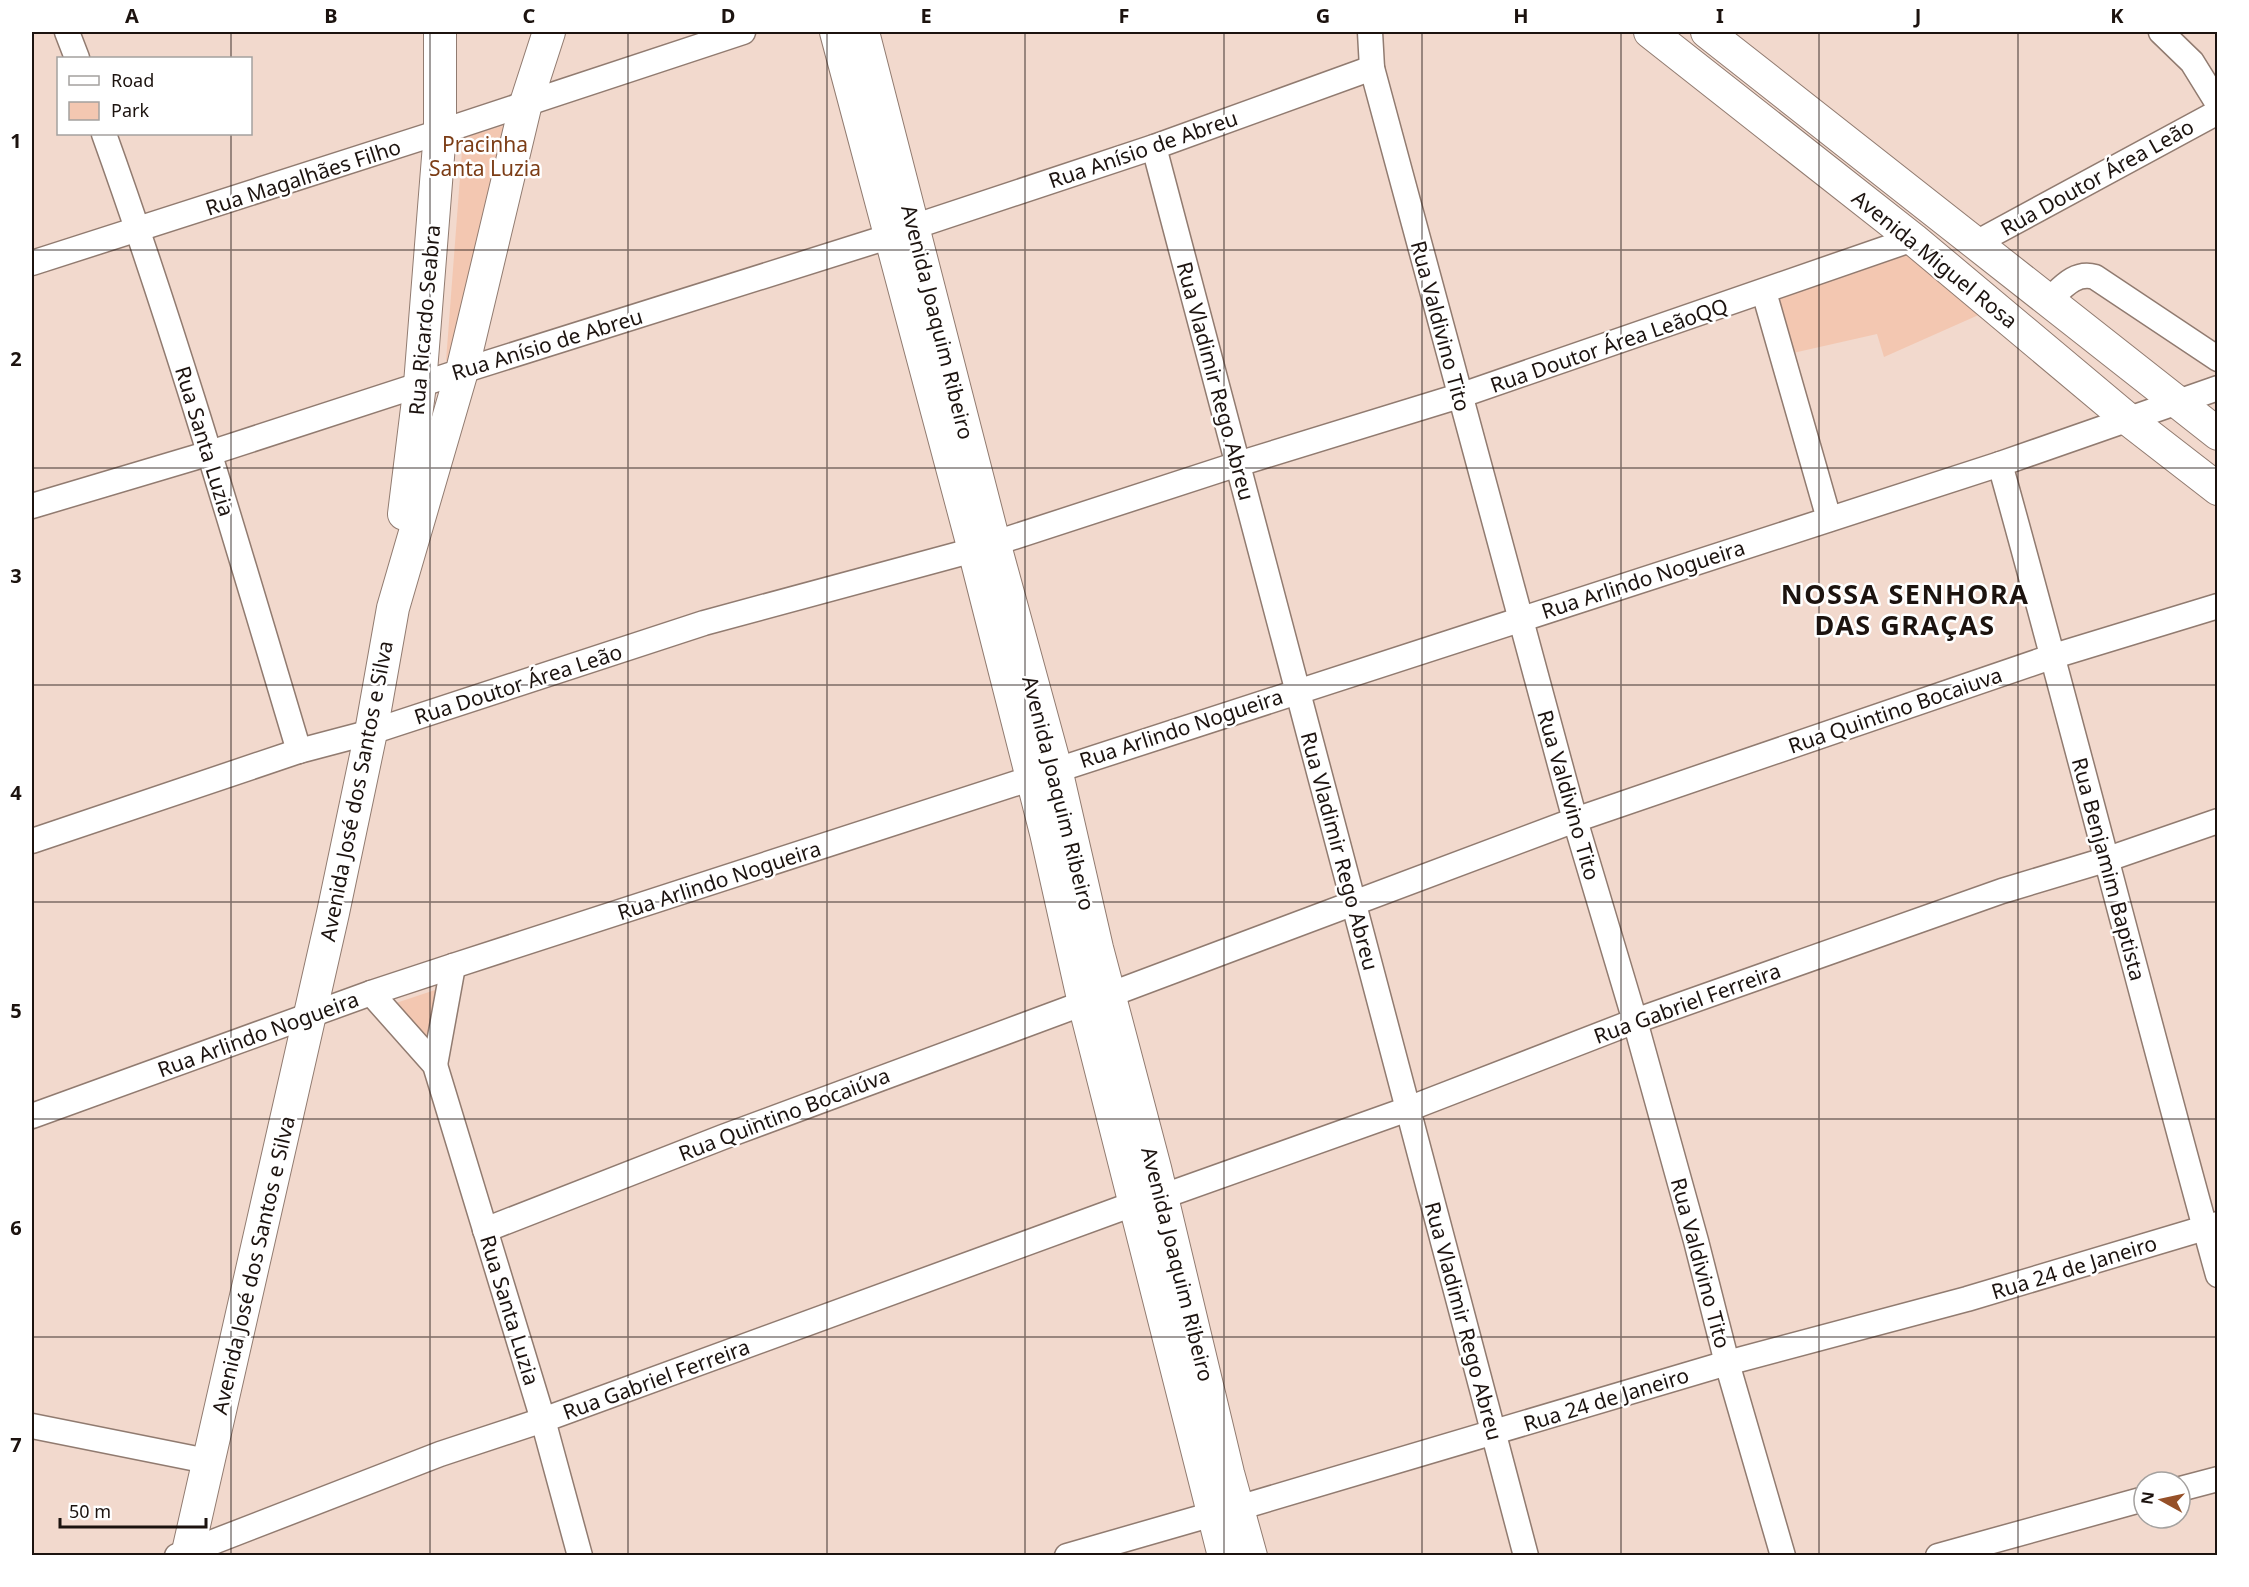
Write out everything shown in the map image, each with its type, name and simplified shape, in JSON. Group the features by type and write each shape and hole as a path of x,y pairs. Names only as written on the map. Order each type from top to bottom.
{"main road":[{"name":"Rua Ricardo Seabra","path":"393,608 420,384 440,132 440,32"},
{"name":"Avenida José dos Santos e Silva","path":"184,1554 294,1091 371,732 393,608 462,371 526,103 549,32"},
{"name":"Avenida Joaquim Ribeiro","path":"837,32 902,232 1044,774 1097,999 1155,1168 1148,1200 1170,1226 1225,1511 1224,1556"},
{"name":"Avenida Joaquim Ribeiro","path":"863,32 902,232"},
{"name":"Avenida Miguel Rosa","path":"1650,32 1913,239 2129,420 2217,489"},
{"name":"Avenida Miguel Rosa","path":"1707,32 2217,434"},
{"name":"Avenida Joaquim Ribeiro","path":"1225,1511 1251,1556"}],"street":[{"path":"67,32 76,57"},
{"name":"Rua Magalhães Filho","path":"32,262 138,230 744,32"},
{"name":"Rua Valdivino Tito","path":"1370,32 1372,68 1520,619 1575,820 1635,1021 1727,1363 1783,1556"},
{"path":"2161,32 2192,62 2217,104"},
{"name":"Rua Anísio de Abreu","path":"32,506 210,453 420,384 902,232 1154,147 1372,68"},
{"name":"Rua Doutor Área Leão","path":"1976,243 2217,111"},
{"name":"Rua Santa Luzia","path":"104,135 138,230 210,453 299,752"},
{"name":"Rua Vladimir Rego Abreu","path":"1154,147 1526,1556"},
{"name":"Rua Doutor Área LeãoQQ","path":"984,546 1238,464 1460,396 1913,239"},
{"path":"2049,300 2072,280 2081,276 2095,277 2217,359"},
{"path":"1764,292 1829,519"},
{"path":"2178,401 2217,388"},
{"name":"Rua Arlindo Nogueira","path":"32,1116 371,993 1298,690 2000,464 2178,401"},
{"name":"Rua Benjamim Baptista","path":"2000,464 2054,656 2105,860 2211,1226 2217,1275"},
{"name":"Rua Doutor Área Leão","path":"32,841 299,752 371,732 704,623 984,546"},
{"name":"Rua Quintino Bocaiuva","path":"1575,820 2054,656 2217,606"},
{"name":"Rua Quintino Bocaiúva","path":"485,1230 723,1137 1575,820"},
{"name":"Rua Gabriel Ferreira","path":"184,1554 440,1454 543,1420 1148,1200 1408,1109 1635,1021 2001,891 2105,860 2217,821"},
{"name":"Rua Santa Luzia","path":"435,1065 453,966"},
{"name":"Rua Santa Luzia","path":"371,993 435,1065 543,1420 580,1556"},
{"name":"Rua 24 de Janeiro","path":"1067,1556 1727,1363 1967,1299 2211,1226"},
{"path":"32,1426 207,1461"},
{"path":"2192,1486 2217,1479"},
{"path":"1938,1556 2132,1502"}],"green space":[{"name":"Pracinha Santa Luzia","path":"519,121 456,359 446,361 463,138"},
{"path":"1910,253 1983,313 1884,357 1877,334 1793,353 1777,297"},
{"path":"444,987 445,1056 396,1003"}],"district":[{"name":"NOSSA SENHORA DAS GRAÇAS","path":"1905,608"}]}
